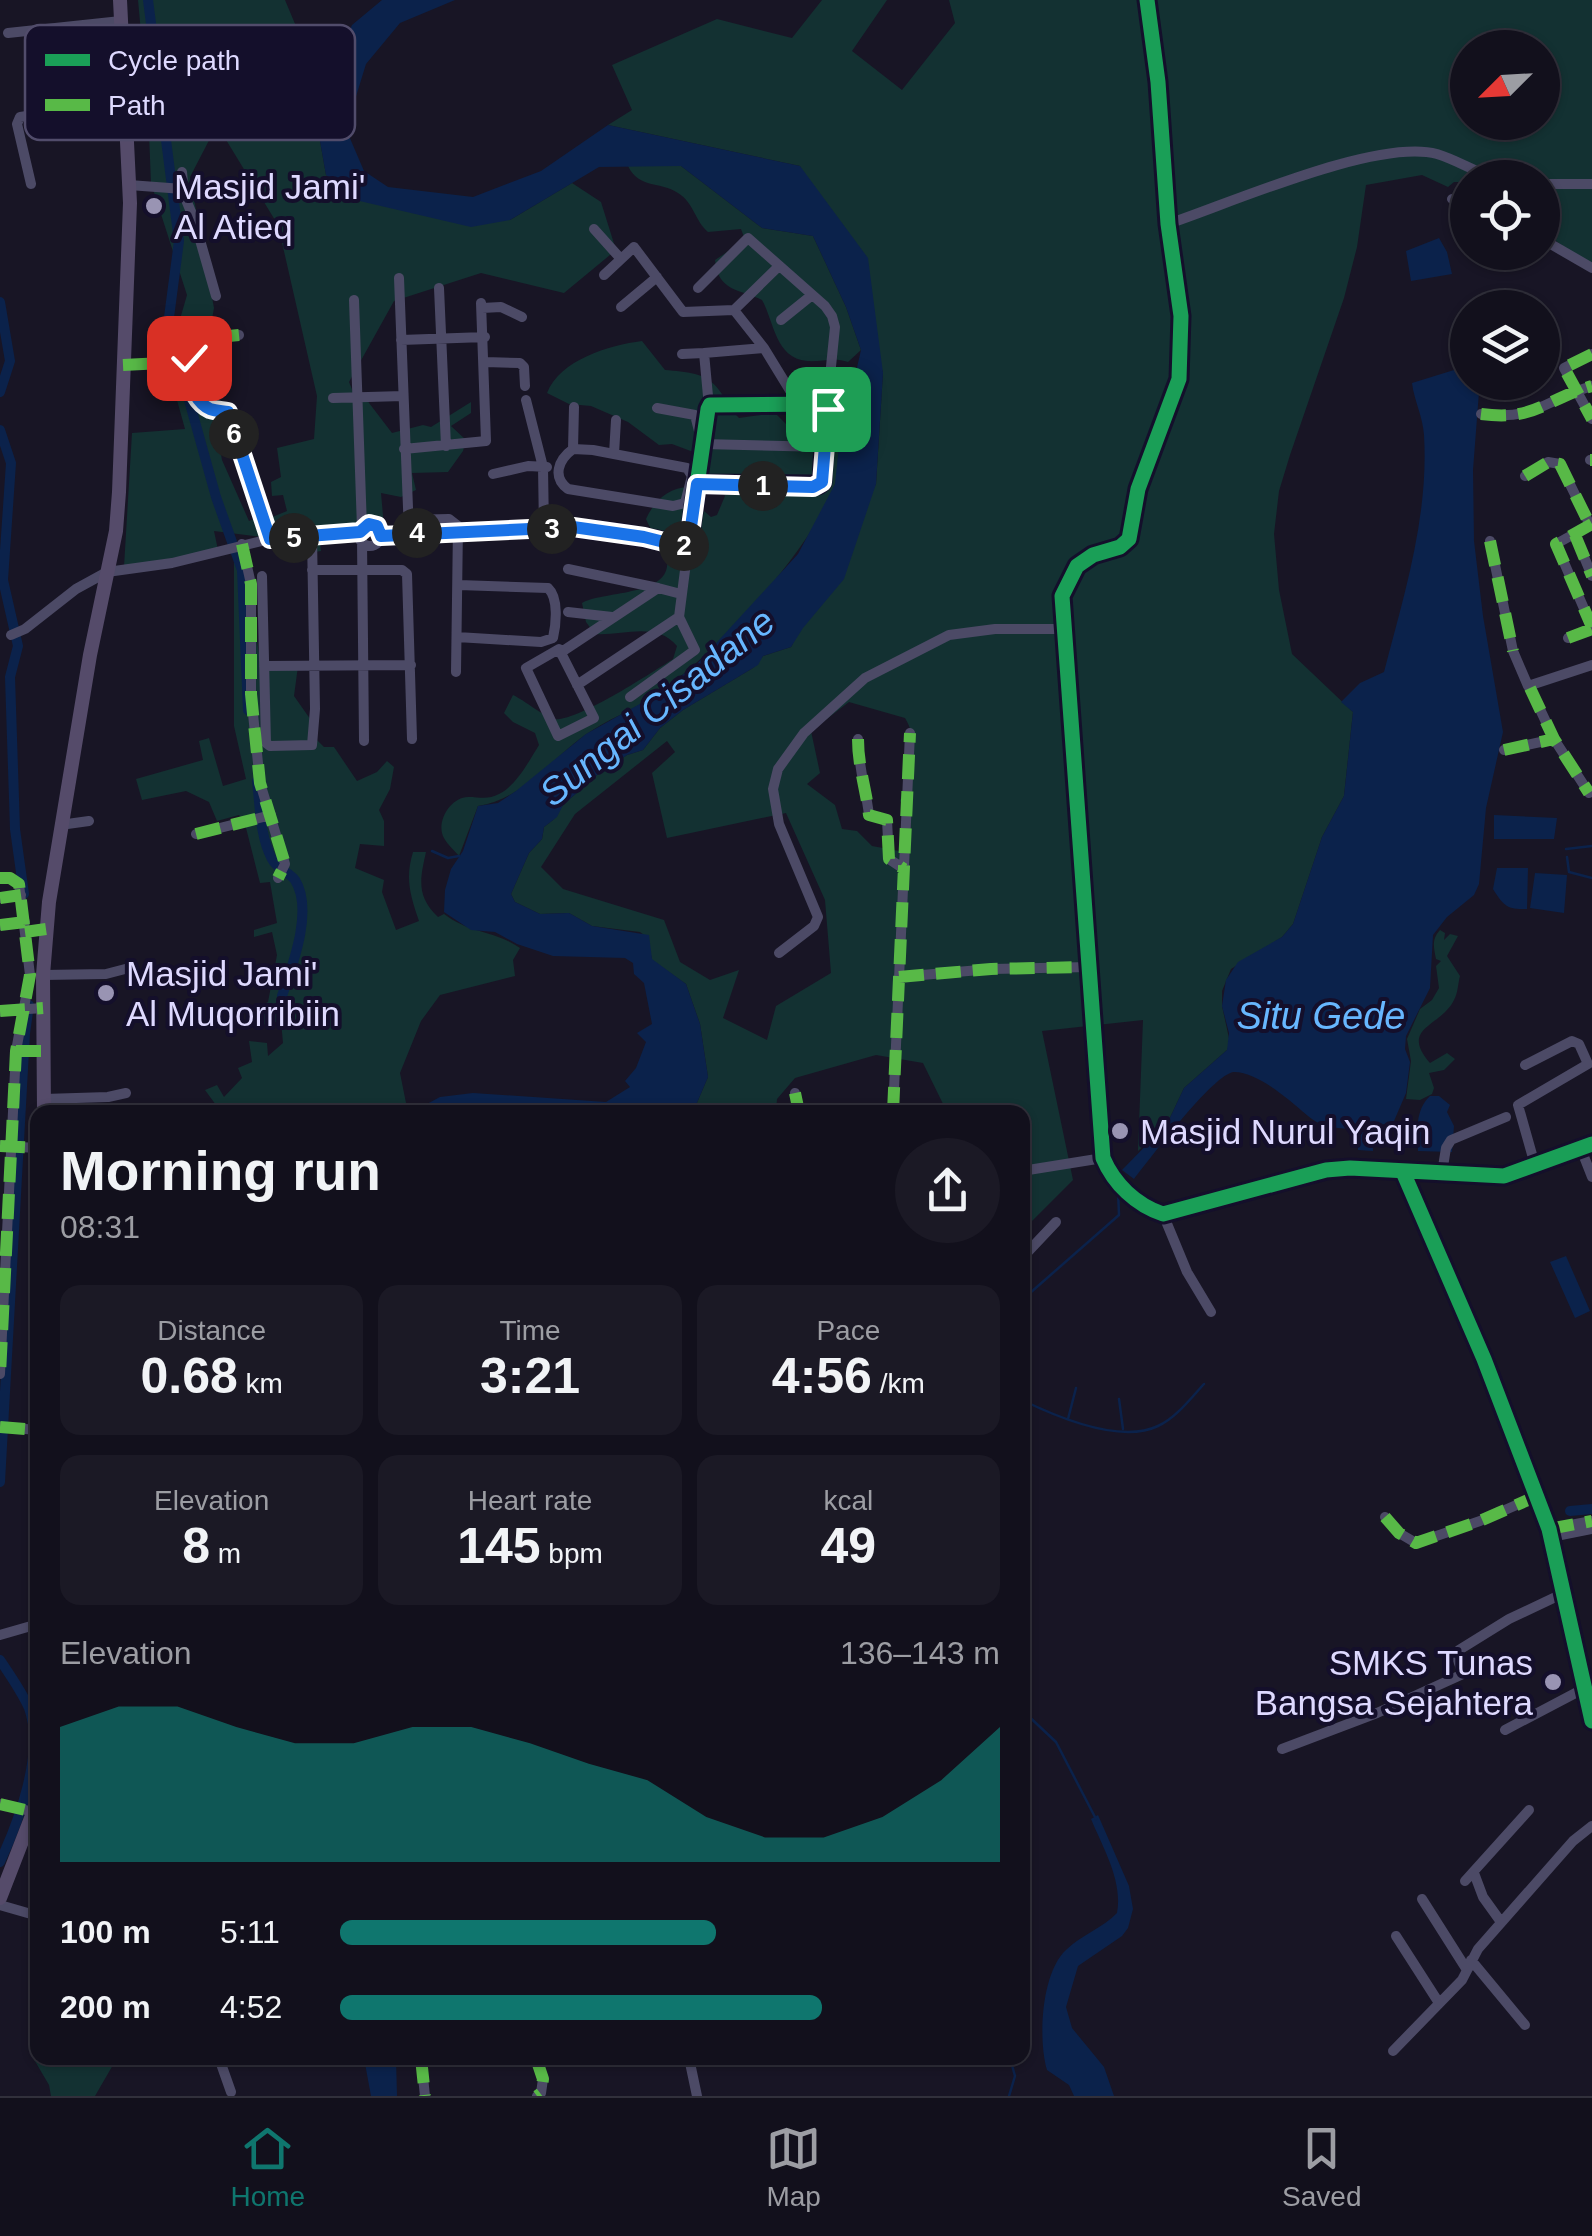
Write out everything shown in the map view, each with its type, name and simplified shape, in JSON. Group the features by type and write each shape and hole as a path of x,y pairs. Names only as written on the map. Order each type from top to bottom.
{"main road":[{"path":"120,0 121,25"},
{"path":"44,1105 27,1051 43,975 32,929 60,824 108,572 119,492 129,185 126,140"},
{"path":"0,1901 29,1808"}],"street":[{"path":"1146,0 1181,316 1179,378 1138,489 1128,539 1120,547 1092,555 1078,566 1062,596 1102,1158 1128,1194 1163,1214 1316,1172 1350,1168 1504,1176 1587,1146 1592,1177"},
{"path":"83,25 121,21"},
{"path":"8,33 25,31"},
{"path":"25,116 17,124 31,184"},
{"path":"1168,224 1363,156 1436,154 1451,160"},
{"path":"182,172 180,189 216,296"},
{"path":"1560,184 1592,184"},
{"path":"129,185 180,189"},
{"path":"594,228 620,259"},
{"path":"694,480 818,486 822,482 835,326 825,306 748,238 698,288"},
{"path":"604,275 634,247 684,312 734,310 779,266"},
{"path":"1560,249 1592,268"},
{"path":"621,307 657,277"},
{"path":"399,278 409,534"},
{"path":"438,288 444,339 446,446"},
{"path":"781,320 812,295"},
{"path":"354,300 364,741"},
{"path":"404,448 486,441 482,305 501,307 522,317"},
{"path":"734,310 764,348 797,402"},
{"path":"123,365 183,363 193,355 200,338 238,335"},
{"path":"401,340 484,337"},
{"path":"682,354 764,348"},
{"path":"574,407 572,449 560,460 558,468 563,486 673,506 685,503 703,444 709,407 704,354"},
{"path":"1592,354 1564,368 1592,419"},
{"path":"485,362 520,363 526,386"},
{"path":"183,363 188,381 205,405 228,412 270,539"},
{"path":"1480,414 1510,418 1535,412 1592,386"},
{"path":"333,398 403,396"},
{"path":"526,400 543,466 544,529"},
{"path":"709,407 797,402 822,402 828,406"},
{"path":"630,696 695,650 680,616 700,425 691,413 658,408"},
{"path":"614,454 616,420"},
{"path":"703,444 826,447"},
{"path":"572,449 687,468 694,480"},
{"path":"1524,476 1548,462 1560,464 1591,524 1556,544 1592,628 1568,638"},
{"path":"493,474 528,466 558,468"},
{"path":"406,520 449,520 458,526 456,672"},
{"path":"16,633 108,572 270,539 361,534 373,524 381,536"},
{"path":"361,534 372,545 381,536 573,527 688,548"},
{"path":"1575,535 1592,576"},
{"path":"262,576 266,743 308,746 314,743 312,537"},
{"path":"1490,541 1513,651 1554,739 1589,792"},
{"path":"240,544 250,584 250,683 260,784 265,816 286,868 278,878"},
{"path":"568,568 681,594"},
{"path":"312,570 402,570 408,574 412,739"},
{"path":"457,637 541,642 553,638 555,628 554,596 548,588 459,586"},
{"path":"560,653 658,588"},
{"path":"568,612 613,618"},
{"path":"577,685 680,616"},
{"path":"779,953 814,926 818,917 779,824 773,789 778,770 804,733 865,678 949,636 995,629 1067,630"},
{"path":"558,649 560,653 594,718 558,736 526,668 558,649"},
{"path":"1530,688 1592,664"},
{"path":"264,666 411,665"},
{"path":"893,1105 910,733"},
{"path":"1504,750 1554,739"},
{"path":"858,740 858,766 867,791 869,815 887,820 889,859 904,869"},
{"path":"196,834 265,816"},
{"path":"60,824 89,821"},
{"path":"0,878 17,882 32,929 30,975 34,1008 8,1146 0,1374"},
{"path":"0,898 21,895"},
{"path":"0,925 32,929"},
{"path":"899,977 992,969 1090,967"},
{"path":"43,975 98,975 129,968"},
{"path":"0,1011 34,1008"},
{"path":"1525,1065 1572,1041 1579,1044 1588,1064 1518,1105 1535,1165"},
{"path":"51,1105 126,1092"},
{"path":"795,1093 798,1105"},
{"path":"1442,1173 1451,1140 1506,1117"},
{"path":"1030,1169 1102,1158"},
{"path":"1403,1172 1484,1359 1550,1533 1592,1720"},
{"path":"1163,1214 1187,1272 1211,1312"},
{"path":"1030,1246 1056,1222"},
{"path":"4,1427 30,1429"},
{"path":"1385,1517 1399,1533 1416,1542 1480,1522 1537,1496"},
{"path":"1550,1533 1592,1521"},
{"path":"1550,1533 1592,1529"},
{"path":"1282,1750 1463,1674 1456,1655 1459,1650 1509,1619 1564,1593"},
{"path":"0,1635 30,1626"},
{"path":"1505,1730 1586,1688"},
{"path":"0,1804 29,1808"},
{"path":"1501,1922 1469,1877 1529,1810"},
{"path":"1393,2052 1462,1980 1501,1922 1592,1826"},
{"path":"1422,1899 1469,1965 1525,2025"},
{"path":"0,1901 30,1913"},
{"path":"1396,1936 1440,2003"},
{"path":"221,2065 231,2092"},
{"path":"421,2065 425,2096"},
{"path":"537,2096 542,2093 543,2078 538,2065"},
{"path":"690,2065 697,2096"}],"green space":[{"path":"138,0 285,0 295,25 140,25"},
{"path":"822,0 887,0 852,51 902,90 955,23 949,0 1592,0 1592,263 1560,244 1560,160 1450,160 1448,187 1422,175 1366,185 1357,247 1344,298 1279,491 1274,534 1279,590 1292,654 1353,712 1344,796 1322,837 1293,924 1282,937 1231,969 1222,991 1230,1043 1227,1050 1184,1088 1167,1124 1138,1151 1143,1020 1042,1031 1073,1180 1030,1223 1030,1105 944,1105 923,1063 876,1055 795,1078 777,1099 777,1105 696,1105 708,1077 700,1024 686,984 652,960 648,938 640,932 592,926 569,913 540,914 515,902 511,894 529,853 542,839 544,827 597,775 627,755 643,750 660,728 753,668 763,656 791,647 876,484 883,372 800,166 608,125 632,110 612,65 717,19 792,38","holes":["849,702 905,718 913,749 900,801 909,814 911,826 899,851 872,846 857,831 842,829 835,805 807,784 820,773 811,731","667,741 675,752 652,773 667,838 786,813 825,900 831,973 776,1006 767,1040 723,1018 739,970 710,980 680,962 664,920 563,889 541,867 575,814"]},
{"path":"149,140 209,140 190,177 214,308 204,363 222,460 249,521 261,516 265,520 287,511 283,495 272,496 271,482 281,477 277,448 314,439 317,396 278,225 226,140 320,140 326,175 510,220 572,183 601,202 616,250 564,293 481,273 394,301 349,382 358,404 366,399 392,433 423,425 431,427 471,402 471,413 451,426 466,440 448,472 412,473 416,490 401,497 381,493 384,527 368,528 365,540 320,543 321,551 302,554 292,550 293,527 283,522 270,525 261,537 214,531 218,550 124,567 132,433 185,429 167,364 187,295 151,183"},
{"path":"628,166 681,166 762,228 813,236 861,350 848,362 807,361 788,353 762,300 725,284 717,270 715,260 745,240 741,229 708,232 683,197 638,178"},
{"path":"642,341 665,370 695,374 714,384 739,418 775,413 816,454 839,446 835,484 823,510 783,571 729,632 652,697 585,735 522,787 478,806 459,856 442,832 446,812 462,798 491,797 505,790 539,745 535,733 504,713 513,695 549,718 563,718 614,695 673,659 677,646 659,634 595,634 586,622 582,603 637,590 662,578 667,567 665,553 646,519 663,496 689,487 698,506 711,517 717,515 725,496 696,453 672,444 659,445 628,422 547,393 553,381 574,363 615,346"},
{"path":"234,546 246,565 261,668 298,666 294,696 313,723 309,732 324,747 334,747 357,781 377,772 387,761 394,767 390,789 379,810 384,821 384,846 360,844 355,868 384,880 382,892 396,930 419,921 409,870 413,852 426,852 423,894 438,917 444,914 520,948 513,960 515,976 440,995 421,1021 400,1073 406,1103 216,1105 205,1090 217,1085 224,1097 242,1078 238,1068 252,1062 249,1041 267,1043 268,1056 283,1043 281,1021 253,1027 247,1013 268,1002 277,955 272,932 254,937 254,930 277,923 270,882 260,883 244,820 239,815 217,821 209,802 186,791 142,800 136,779 203,760 199,741 209,738 223,786 246,779 234,726"},
{"path":"1440,930 1445,933 1444,940 1450,934 1458,936 1447,956 1460,976 1458,988 1448,1009 1426,1028 1419,1042 1430,1063 1447,1053 1455,1059 1444,1070 1429,1073 1432,1094 1420,1100 1406,1099 1411,1061 1407,1039 1420,1009 1439,988 1436,966 1441,961 1436,959 1434,944"},
{"path":"37,2065 113,2065 95,2096 51,2096"}],"water":[{"path":"382,0 455,0 400,23 366,64 355,100 352,25"},
{"name":"Sungai Cisadane","path":"608,125 800,166 868,258 883,373 876,484 844,579 791,647 763,656 758,665 683,710 660,728 643,750 627,755 597,775 563,805 557,817 544,827 542,839 529,853 511,894 515,902 540,914 569,913 592,926 649,935 652,959 686,984 700,1024 708,1077 696,1105 425,1105 440,1097 473,1093 606,1102 630,1087 625,1081 636,1068 646,1042 637,1033 652,1024 644,983 634,974 633,963 625,958 553,956 495,932 471,930 444,912 445,890 478,806 498,803 586,734 654,696 696,665 798,554 835,484 839,446 861,350 846,307 813,236 762,228 681,166 599,167 510,220 471,227 351,199 326,175 320,140 351,140 364,171 388,187 473,197 541,171"},
{"path":"1439,238 1452,274 1411,281 1406,251"},
{"name":"Situ Gede","path":"1450,371 1450,400 1478,400 1473,470 1474,541 1503,732 1486,808 1479,884 1474,895 1447,917 1433,935 1430,988 1406,1036 1410,1062 1406,1093 1394,1121 1372,1128 1373,1151 1358,1150 1357,1129 1319,1123 1263,1082 1234,1072 1212,1086 1134,1179 1122,1170 1167,1124 1184,1088 1227,1050 1229,1033 1222,1006 1226,980 1238,962 1282,937 1293,924 1322,837 1344,796 1353,712 1341,702 1360,683 1384,672 1419,525 1425,465 1423,428 1412,383"},
{"path":"1494,815 1557,818 1554,839 1494,839"},
{"path":"1497,868 1528,868 1527,909 1515,909 1500,899 1493,889"},
{"path":"1535,873 1567,875 1564,913 1530,908"},
{"path":"1430,1096 1439,1096 1450,1105 1447,1112 1454,1126 1452,1152 1418,1151 1419,1114"},
{"path":"1566,1256 1590,1311 1575,1318 1550,1262"},
{"path":"1098,1815 1129,1886 1133,1909 1122,1936 1078,1966 1066,2007 1072,2028 1104,2067 1114,2096 1074,2096 1069,2085 1047,2070 1044,2007 1051,1974 1066,1950 1117,1913 1115,1877 1091,1819"},
{"path":"365,2065 396,2065 397,2096 371,2096"}],"waterway":[{"path":"148,0 151,25"},
{"path":"166,140 179,241 168,325 216,497 242,570 248,710"},
{"path":"0,302 10,361 0,392"},
{"path":"0,430 11,463 3,580 18,646 10,677 15,829 24,894"},
{"path":"257,781 268,850 274,862 295,880 302,907 299,938 282,996"},
{"path":"1566,849 1592,846"},
{"path":"432,851 448,858 459,856"},
{"path":"1567,857 1569,872 1592,878"},
{"path":"0,1482 29,1005"},
{"path":"1030,1293 1119,1215 1118,1190"},
{"path":"1030,1404 1089,1426 1143,1431 1171,1418 1204,1384"},
{"path":"1068,1419 1076,1388"},
{"path":"1119,1399 1123,1429"},
{"path":"1570,1511 1592,1509"},
{"path":"0,1660 30,1712"},
{"path":"1030,1718 1056,1742 1096,1819"},
{"path":"0,1862 30,1776"},
{"path":"1009,2096 1015,2076 1012,2065"}],"marked path":[{"path":"123,365 184,362 192,356 200,339 239,335"},
{"path":"1592,354 1564,368 1592,419"},
{"path":"184,362 188,381 205,405 228,412 270,539"},
{"path":"1481,414 1528,412 1592,386"},
{"path":"1525,476 1548,462 1560,464 1590,525"},
{"path":"1592,524 1556,544 1592,627"},
{"path":"1575,535 1592,576"},
{"path":"1490,541 1513,651"},
{"path":"242,544 251,584 251,694 260,783 285,864 278,878"},
{"path":"1568,638 1592,629"},
{"path":"1530,688 1554,739 1589,793"},
{"path":"893,1105 910,733"},
{"path":"858,739 869,815 887,820 889,859 904,869"},
{"path":"1504,750 1554,739"},
{"path":"196,834 271,815"},
{"path":"0,878 10,878 19,884 30,975 16,1051 0,1374"},
{"path":"0,898 21,895"},
{"path":"0,925 25,922"},
{"path":"25,932 46,929"},
{"path":"899,977 991,969 1090,967"},
{"path":"0,1011 43,1008"},
{"path":"16,1051 43,1051"},
{"path":"795,1093 798,1105"},
{"path":"0,1146 30,1148"},
{"path":"0,1427 30,1429"},
{"path":"1385,1517 1399,1533 1416,1543 1537,1496"},
{"path":"1549,1529 1592,1521"},
{"path":"0,1804 30,1811"},
{"path":"422,2065 425,2096"},
{"path":"537,2096 543,2079 538,2065"}],"cycle path":[{"path":"1147,0 1158,82 1168,224 1181,316 1179,379 1138,489 1129,539 1077,566 1062,596 1103,1158 1127,1192 1163,1214 1326,1170 1504,1176 1592,1144"},
{"path":"544,529 599,530 688,547 708,409 710,405 826,404 822,482 818,485 697,484"},
{"path":"1403,1172 1484,1359 1549,1529 1592,1721"}],"place":[{"name":"Masjid Jami' Al Atieq","path":"154,206"},
{"name":"Masjid Jami' Al Muqorribiin","path":"106,993"},
{"name":"Masjid Nurul Yaqin","path":"1120,1131"},
{"name":"SMKS Tunas Bangsa Sejahtera","path":"1553,1682"}],"route":[{"path":"189,358 184,362 187,375 200,400 212,410 228,412 270,539 360,532 369,524 380,529 381,536 573,527 688,548 697,484 818,486 822,482 828,409"}]}
